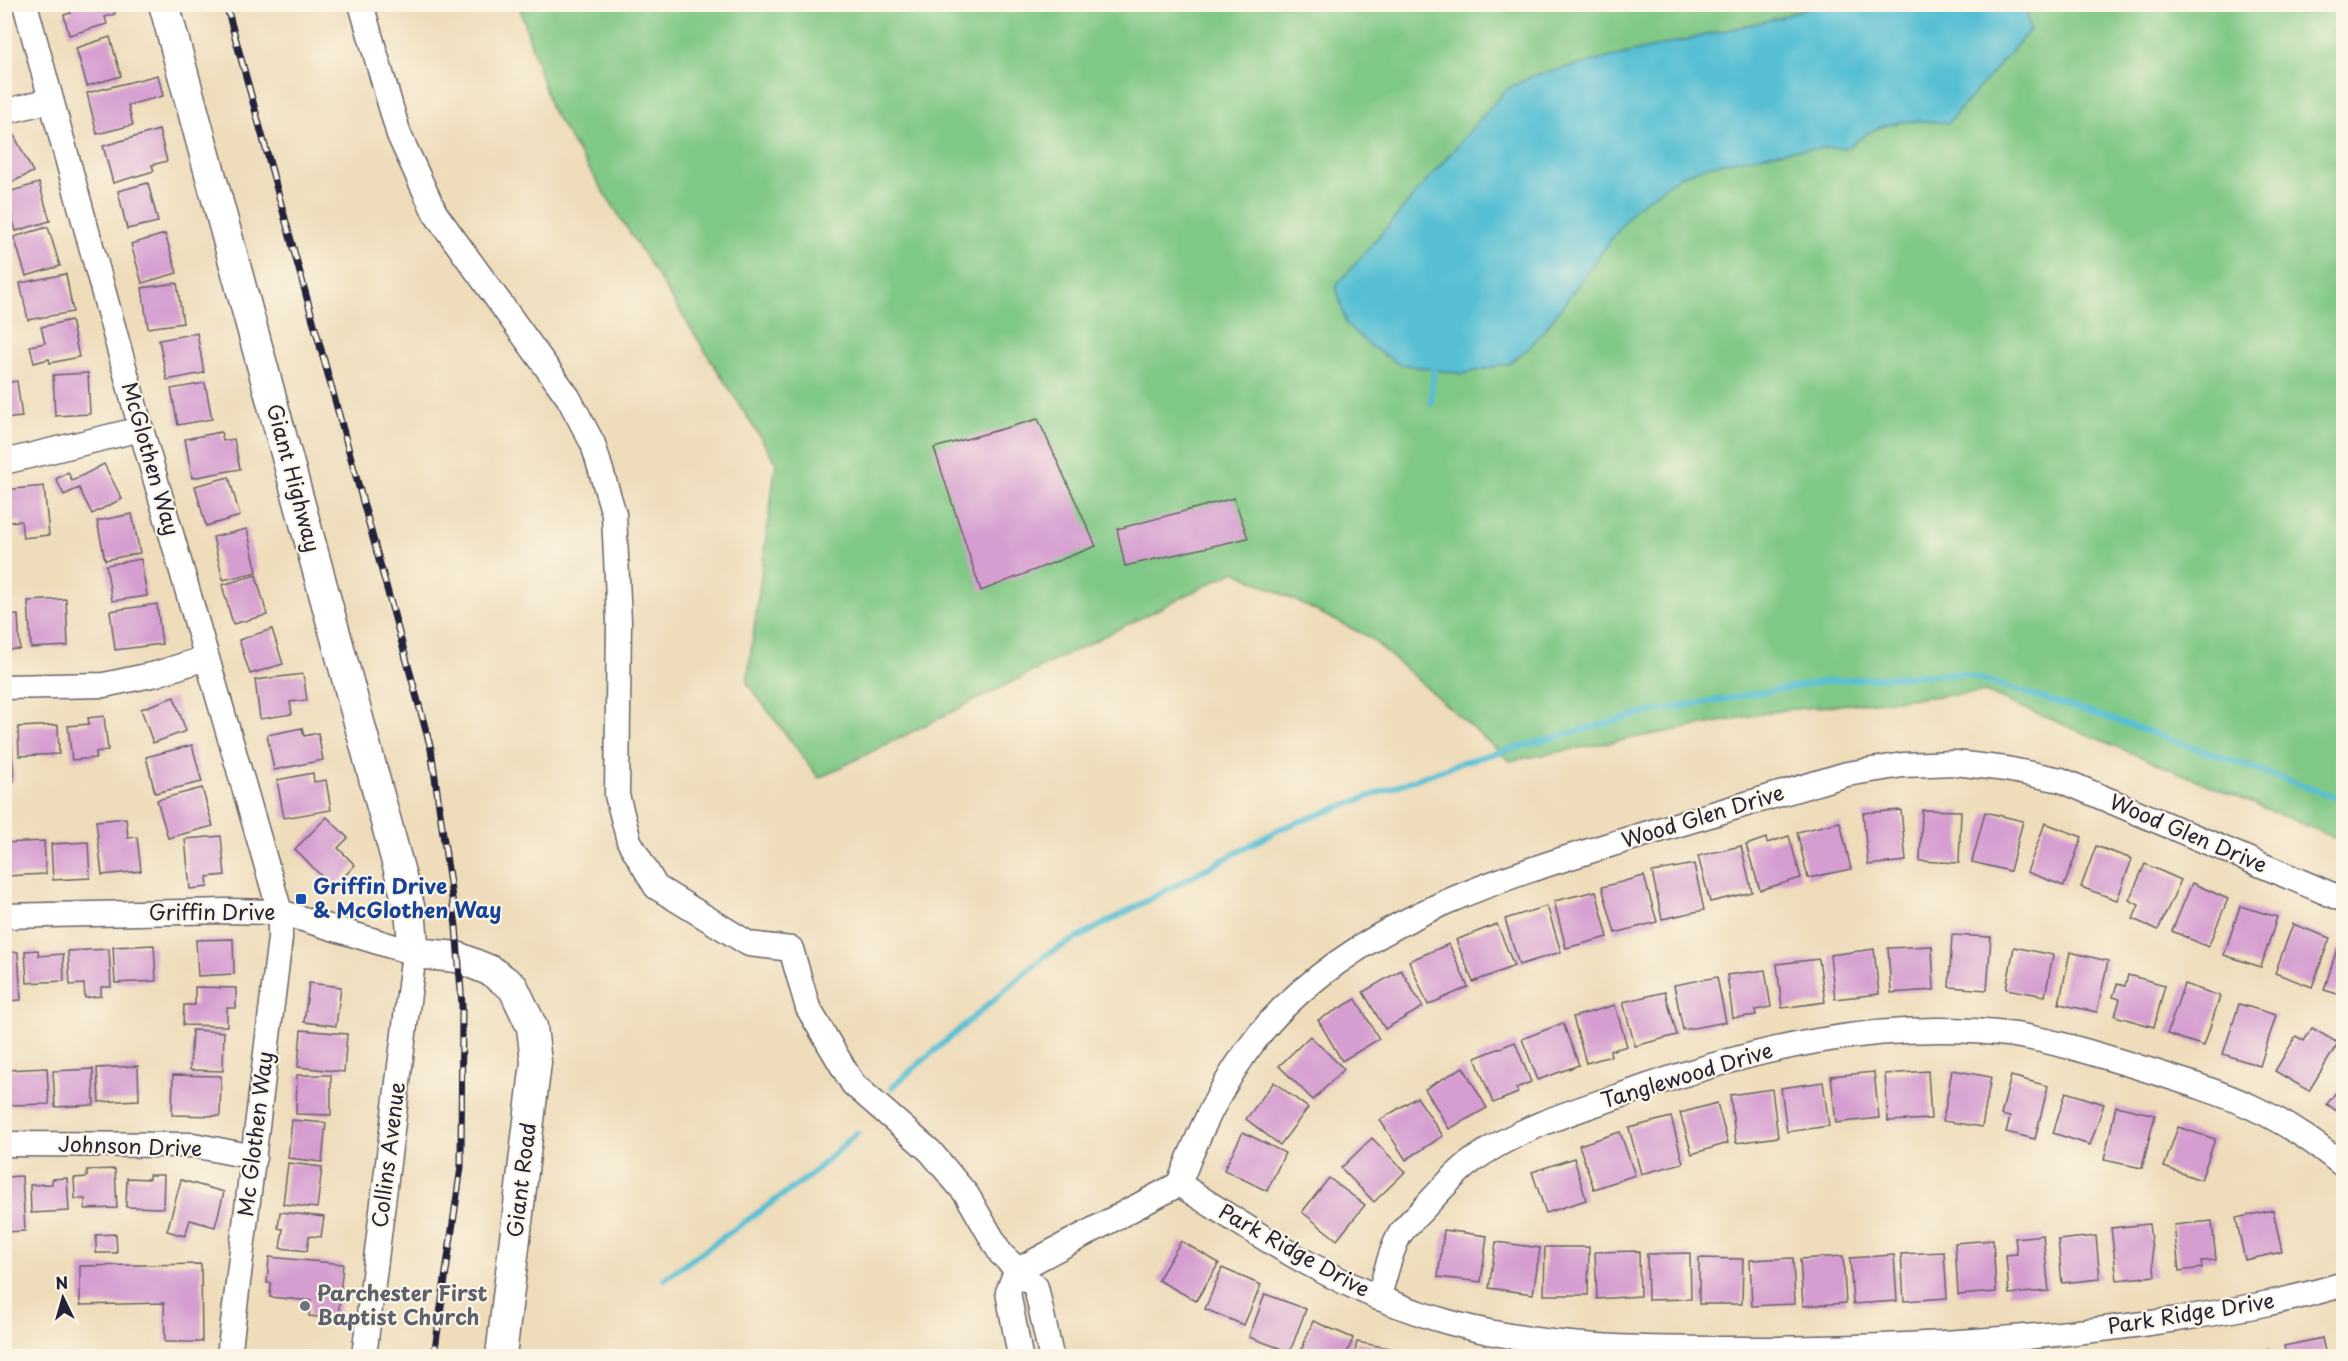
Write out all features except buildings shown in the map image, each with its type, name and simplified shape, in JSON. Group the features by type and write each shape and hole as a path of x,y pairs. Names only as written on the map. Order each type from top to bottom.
{"street":[{"name":"McGlothen Way","path":"25,4 141,429 280,912"},
{"name":"Giant Highway","path":"164,4 410,910 414,953"},
{"path":"361,4 399,135 435,213 568,397 593,444 614,514 619,621 617,795 629,841 656,887 748,944 791,949 808,1008 853,1084 930,1151 955,1180 1001,1254 1016,1271 1036,1287 1051,1356"},
{"path":"4,112 51,100"},
{"path":"4,462 141,429"},
{"path":"4,687 104,685 156,674 206,658"},
{"name":"Wood Glen Drive","path":"1179,1184 1200,1128 1242,1058 1284,1007 1340,959 1410,918 1512,874 1847,774 1903,765 1955,763 2006,769 2061,780 2343,900"},
{"name":"Griffin Drive","path":"4,916 227,910 280,912 414,953"},
{"name":"Mc Glothen Way","path":"229,1356 280,938 280,912"},
{"name":"Giant Road","path":"414,953 457,957 491,971 513,987 532,1027 536,1062 501,1356"},
{"name":"Collins Avenue","path":"364,1356 414,953"},
{"name":"Tanglewood Drive","path":"1378,1298 1400,1235 1471,1161 1560,1116 1707,1065 1789,1044 1866,1034 1953,1030 2017,1036 2093,1054 2225,1094 2272,1115 2318,1144 2343,1166"},
{"name":"Johnson Drive","path":"4,1144 194,1145 254,1157"},
{"path":"1020,1356 1008,1292 1016,1271 1179,1184"},
{"name":"Park Ridge Drive","path":"1179,1184 1337,1279 1378,1298 1449,1323 1531,1339 1596,1347 1845,1348 1976,1342 2121,1328 2232,1310 2343,1284"}],"green space":[{"path":"519,5 2343,5 2343,841 1985,692 1783,710 1510,761 1369,637 1235,571 819,778 747,683 776,462 551,109"}],"water":[{"path":"1816,5 2025,5 2030,30 1948,123 1908,121 1896,123 1872,131 1850,147 1792,150 1707,166 1677,178 1634,209 1549,324 1529,348 1508,364 1463,374 1399,364 1370,346 1346,324 1336,286 1506,89 1535,75 1778,18"}],"waterway":[{"path":"1431,403 1434,363"},
{"path":"892,1087 1046,955 1282,828 1463,762 1644,713 1828,681 1961,673 2121,722 2344,800"},
{"path":"664,1279 808,1177 857,1133"}],"railway":[{"path":"226,4 431,749 456,926 462,1005 461,1167 434,1356"}],"place":[{"name":"Griffin Drive & McGlothen Way","path":"301,899"},
{"name":"Parchester First Baptist Church","path":"305,1306"}]}
